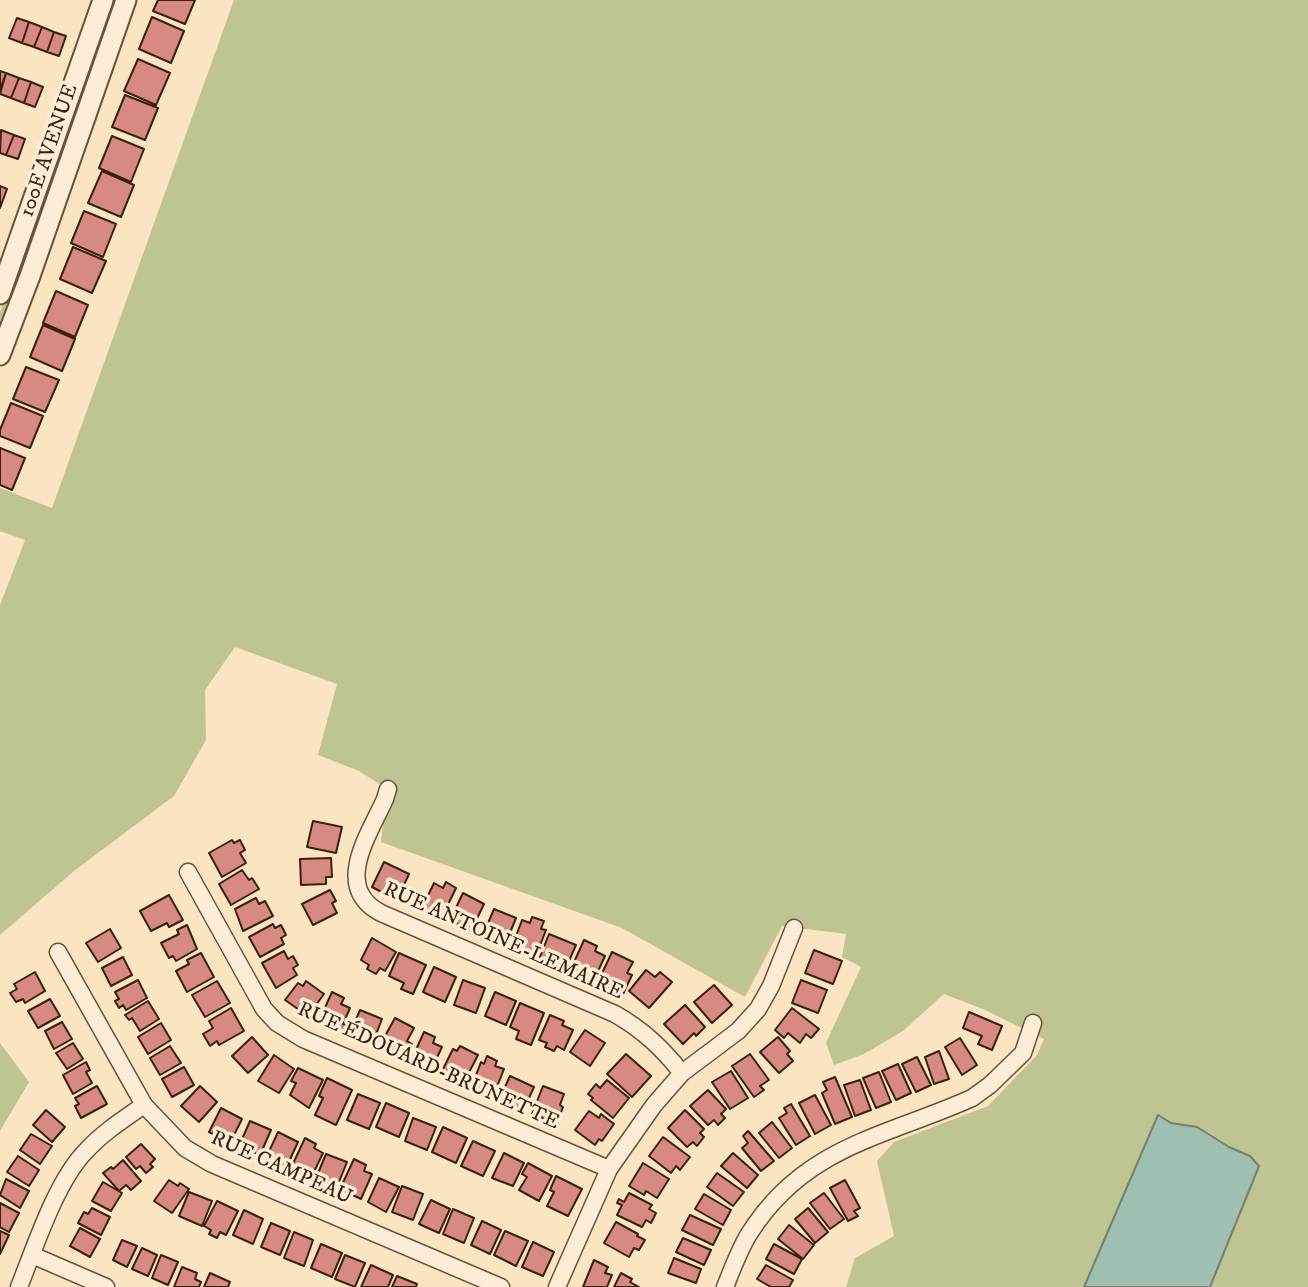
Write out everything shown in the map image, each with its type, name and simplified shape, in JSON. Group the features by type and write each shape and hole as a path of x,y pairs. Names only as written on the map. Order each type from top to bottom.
{"street":[{"name":"100E AVENUE","path":"0,294 103,0"},
{"name":"100E AVENUE","path":"0,355 126,0"},
{"name":"RUE ANTOINE-LEMAIRE","path":"387,789 355,875 366,904 381,914 615,1014 637,1026 659,1045 682,1073"},
{"name":"RUE ÉDOUARD-BRUNETTE","path":"188,872 264,1009 277,1023 303,1039 609,1169"},
{"path":"557,1287 609,1169 654,1105 682,1073 738,1031 758,1009 771,986 794,928"},
{"name":"RUE CAMPEAU","path":"58,952 144,1105 184,1148 212,1164 501,1287"},
{"path":"724,1287 748,1236 768,1206 791,1182 816,1163 845,1148 972,1098 990,1086 1023,1053 1033,1023"},
{"path":"19,1287 66,1175 106,1132 144,1105"},
{"path":"32,1255 106,1287"}],"green space":[{"path":"109,0 119,0 0,337 0,312"},
{"path":"234,0 1308,0 1308,1287 846,1287 855,1258 894,1236 877,1161 894,1142 988,1106 1037,1055 1044,1039 985,1010 944,994 903,1031 864,1054 834,1065 826,1043 861,967 842,957 846,934 782,926 745,997 622,928 381,842 387,789 359,771 318,755 337,684 235,647 205,690 206,740 174,796 74,871 0,935 0,605 25,540 0,531 0,488 52,508"},
{"path":"0,1043 29,1082 0,1131"}],"shaded area":[{"path":"1158,1115 1171,1123 1197,1127 1229,1147 1250,1156 1259,1166 1210,1287 1084,1287"}],"building":[{"path":"158,0 195,0 185,24 153,11"},
{"path":"152,17 184,31 171,63 139,49"},
{"path":"17,18 29,22 22,43 9,38"},
{"path":"29,22 42,27 34,47 22,43"},
{"path":"42,27 54,32 47,52 34,47"},
{"path":"54,32 66,36 59,56 47,52"},
{"path":"138,59 170,73 156,105 124,91"},
{"path":"0,71 6,73 0,90"},
{"path":"6,73 19,78 11,98 0,94"},
{"path":"19,78 31,82 24,103 11,98"},
{"path":"31,82 43,87 35,107 24,103"},
{"path":"125,95 158,108 145,140 112,127"},
{"path":"1,130 14,135 6,155 0,153"},
{"path":"14,135 25,139 18,159 6,155"},
{"path":"112,136 144,149 131,182 99,168"},
{"path":"102,171 134,185 121,217 88,203"},
{"path":"0,186 7,189 0,208"},
{"path":"84,211 116,224 103,257 71,243"},
{"path":"73,247 106,261 92,293 60,279"},
{"path":"56,291 88,305 75,337 43,323"},
{"path":"43,325 75,339 62,371 30,357"},
{"path":"26,367 59,380 45,412 13,399"},
{"path":"11,403 43,416 30,448 0,436"},
{"path":"0,448 25,458 12,490 0,485"},
{"path":"313,821 342,827 336,853 307,847"},
{"path":"232,840 234,843 240,840 245,850 240,853 246,863 222,877 209,853"},
{"path":"331,858 332,877 326,877 326,884 301,885 300,859"},
{"path":"384,862 409,874 397,900 372,887"},
{"path":"242,870 249,880 252,878 259,889 231,905 219,884"},
{"path":"446,882 456,888 442,917 422,908 434,883 443,888"},
{"path":"330,890 336,901 332,903 337,913 313,925 302,904"},
{"path":"463,893 484,904 471,931 450,920"},
{"path":"169,895 183,920 169,927 167,923 151,931 140,911"},
{"path":"256,898 259,904 265,901 273,916 243,931 235,909"},
{"path":"494,909 516,918 505,945 483,935"},
{"path":"532,917 544,921 541,929 546,930 536,956 512,947 522,920 530,923"},
{"path":"273,924 275,928 281,925 286,935 281,938 284,944 260,957 249,937"},
{"path":"187,925 197,949 176,961 173,956 169,958 161,943 179,934 177,930"},
{"path":"110,929 121,948 98,962 86,943"},
{"path":"549,934 576,945 565,970 539,959"},
{"path":"372,938 396,952 385,971 380,968 376,974 367,969 369,965 361,960"},
{"path":"584,940 597,946 595,951 605,956 593,982 570,971"},
{"path":"814,950 842,961 833,984 805,973"},
{"path":"284,951 288,959 293,956 298,965 293,968 297,975 276,988 262,963"},
{"path":"612,952 633,962 627,973 632,975 623,994 598,982"},
{"path":"201,953 214,977 187,992 176,971 189,964 187,960"},
{"path":"399,953 426,965 413,994 401,989 404,983 389,976"},
{"path":"123,957 132,975 111,986 102,968"},
{"path":"434,967 456,977 445,1002 423,992"},
{"path":"646,970 655,977 660,972 672,982 649,1008 629,991"},
{"path":"35,972 45,991 25,1003 23,999 16,1002 10,993 17,989 14,984"},
{"path":"138,980 147,998 126,1010 123,1005 119,1008 115,1001 119,999 115,992"},
{"path":"463,980 485,988 476,1013 454,1005"},
{"path":"801,980 827,990 818,1013 792,1003"},
{"path":"217,981 230,1003 205,1017 192,995"},
{"path":"306,981 324,994 308,1016 285,1000 298,983 303,986"},
{"path":"714,985 732,1005 712,1023 694,1002"},
{"path":"332,992 344,998 341,1004 350,1008 343,1024 348,1026 344,1035 318,1023"},
{"path":"495,992 516,1001 506,1025 485,1016"},
{"path":"50,999 60,1016 38,1028 28,1011"},
{"path":"148,1001 159,1019 140,1031 132,1018 129,1020 125,1015"},
{"path":"520,1003 544,1013 531,1045 516,1039 519,1031 510,1027"},
{"path":"685,1005 705,1027 683,1044 664,1024"},
{"path":"231,1008 244,1031 219,1045 217,1041 210,1046 203,1034 213,1028 209,1021"},
{"path":"792,1008 819,1029 811,1038 806,1034 800,1043 788,1033 784,1038 775,1030"},
{"path":"360,1010 382,1019 373,1042 350,1034"},
{"path":"969,1012 1002,1026 992,1050 978,1044 982,1036 963,1028"},
{"path":"550,1015 564,1021 562,1025 573,1030 564,1050 557,1046 554,1051 545,1047 547,1043 539,1040"},
{"path":"395,1018 414,1028 407,1041 412,1044 404,1058 380,1045"},
{"path":"62,1022 72,1039 54,1049 45,1031"},
{"path":"161,1023 171,1040 148,1054 138,1037"},
{"path":"585,1030 605,1043 590,1066 570,1052"},
{"path":"424,1032 435,1037 433,1043 442,1047 430,1072 410,1063"},
{"path":"252,1037 268,1055 248,1073 232,1056"},
{"path":"778,1037 790,1051 787,1054 793,1061 779,1073 760,1052"},
{"path":"960,1038 977,1065 962,1075 945,1047"},
{"path":"73,1043 83,1059 67,1069 56,1053"},
{"path":"170,1046 181,1063 160,1075 150,1058"},
{"path":"460,1046 478,1055 463,1084 441,1073 453,1049 457,1051"},
{"path":"939,1051 949,1079 934,1084 925,1057"},
{"path":"626,1054 651,1076 632,1097 607,1074"},
{"path":"750,1054 769,1080 760,1086 764,1090 754,1097 732,1066"},
{"path":"274,1055 294,1069 279,1093 258,1081"},
{"path":"487,1056 497,1061 495,1066 504,1069 493,1097 471,1088 481,1062 484,1064"},
{"path":"917,1057 931,1085 916,1092 902,1064"},
{"path":"86,1062 90,1070 86,1072 92,1083 73,1094 63,1075"},
{"path":"898,1064 911,1093 896,1100 882,1071"},
{"path":"184,1067 194,1085 172,1097 162,1079"},
{"path":"298,1068 323,1080 309,1108 290,1095 296,1083 291,1081"},
{"path":"731,1071 748,1098 730,1109 712,1082"},
{"path":"879,1072 891,1102 876,1108 863,1078"},
{"path":"510,1076 534,1087 523,1111 499,1100"},
{"path":"835,1077 852,1117 835,1124 822,1093 827,1090 823,1082"},
{"path":"327,1078 352,1090 336,1125 315,1115 323,1098 319,1096"},
{"path":"607,1080 629,1098 613,1118 591,1100 593,1098 588,1094 596,1084 600,1088"},
{"path":"860,1080 871,1110 855,1116 844,1085"},
{"path":"97,1086 107,1104 81,1118 75,1106 79,1104 75,1098"},
{"path":"200,1086 217,1102 199,1122 181,1106"},
{"path":"543,1086 564,1094 557,1124 532,1114"},
{"path":"708,1090 726,1109 721,1114 725,1118 718,1125 714,1120 708,1125 690,1106"},
{"path":"358,1094 380,1103 369,1129 347,1120"},
{"path":"815,1095 831,1125 815,1134 799,1103"},
{"path":"386,1103 409,1113 399,1137 376,1127"},
{"path":"791,1104 810,1136 796,1145 779,1118 787,1113 784,1108"},
{"path":"221,1108 242,1119 230,1143 209,1132"},
{"path":"46,1110 65,1127 52,1142 33,1125"},
{"path":"685,1110 704,1129 700,1133 704,1137 697,1146 693,1142 687,1147 668,1128"},
{"path":"589,1111 599,1118 601,1114 614,1124 602,1141 599,1139 595,1145 575,1130"},
{"path":"413,1118 436,1127 427,1150 405,1141"},
{"path":"250,1121 271,1130 260,1155 239,1146"},
{"path":"772,1122 792,1148 779,1158 759,1133"},
{"path":"443,1127 467,1138 456,1163 432,1152"},
{"path":"748,1131 774,1161 761,1171 742,1148 748,1143 743,1136"},
{"path":"278,1132 298,1142 287,1166 267,1156"},
{"path":"31,1134 52,1146 40,1164 20,1150"},
{"path":"663,1137 690,1157 680,1170 676,1166 671,1173 649,1156"},
{"path":"305,1138 316,1144 314,1148 323,1153 311,1178 291,1168"},
{"path":"473,1141 495,1151 483,1176 461,1166"},
{"path":"141,1144 155,1159 150,1164 153,1167 146,1173 140,1166 136,1169 126,1157"},
{"path":"504,1153 524,1163 513,1186 492,1178"},
{"path":"733,1153 758,1175 747,1188 721,1166"},
{"path":"326,1154 347,1162 337,1187 316,1178"},
{"path":"18,1156 39,1170 29,1186 7,1172"},
{"path":"354,1159 366,1165 364,1171 372,1174 361,1199 340,1189"},
{"path":"123,1160 141,1181 131,1190 126,1185 119,1191 103,1173"},
{"path":"528,1163 552,1176 539,1201 519,1190 527,1177 522,1174"},
{"path":"643,1163 669,1179 657,1198 646,1191 644,1195 629,1186"},
{"path":"717,1173 744,1192 733,1206 707,1187"},
{"path":"556,1176 582,1189 568,1216 547,1206 554,1192 550,1190"},
{"path":"379,1178 399,1187 386,1212 368,1202"},
{"path":"6,1179 29,1191 20,1208 0,1195"},
{"path":"169,1180 189,1189 172,1213 154,1201"},
{"path":"845,1180 860,1208 854,1211 858,1216 848,1221 830,1188"},
{"path":"103,1182 122,1193 111,1211 92,1201"},
{"path":"402,1186 423,1194 413,1220 392,1212"},
{"path":"189,1192 212,1201 202,1226 179,1216"},
{"path":"629,1193 652,1205 649,1209 656,1213 651,1223 646,1220 642,1227 617,1215 622,1205 617,1203 619,1199 624,1202"},
{"path":"824,1193 844,1219 830,1229 810,1203"},
{"path":"704,1194 731,1210 723,1225 695,1209"},
{"path":"431,1200 450,1209 439,1233 419,1224"},
{"path":"217,1201 238,1211 226,1235 220,1232 217,1238 209,1234 211,1230 204,1226"},
{"path":"0,1203 19,1213 9,1232 0,1227"},
{"path":"92,1208 110,1217 101,1235 78,1223 84,1212 88,1214"},
{"path":"808,1208 828,1232 815,1243 795,1219"},
{"path":"453,1209 474,1218 464,1243 443,1234"},
{"path":"244,1210 263,1219 253,1244 233,1235"},
{"path":"690,1215 721,1229 713,1245 682,1230"},
{"path":"482,1221 501,1230 490,1254 471,1245"},
{"path":"616,1222 645,1240 639,1250 634,1248 629,1257 604,1243"},
{"path":"271,1223 290,1231 280,1255 261,1247"},
{"path":"789,1225 814,1245 803,1259 778,1239"},
{"path":"80,1228 100,1239 90,1257 70,1246"},
{"path":"0,1231 9,1235 0,1254"},
{"path":"505,1231 528,1241 516,1266 494,1255"},
{"path":"294,1232 313,1240 304,1266 284,1258"},
{"path":"683,1238 711,1250 704,1265 676,1252"},
{"path":"122,1240 137,1246 127,1267 113,1260"},
{"path":"533,1242 554,1252 543,1276 522,1267"},
{"path":"321,1244 342,1253 332,1277 311,1268"},
{"path":"774,1244 802,1259 794,1274 766,1259"},
{"path":"142,1248 157,1255 148,1276 132,1269"},
{"path":"161,1255 178,1262 168,1285 152,1278"},
{"path":"345,1255 365,1263 355,1287 335,1279"},
{"path":"674,1258 701,1269 696,1283 668,1273"},
{"path":"594,1260 608,1267 605,1273 612,1275 607,1287 583,1287"},
{"path":"371,1265 393,1275 388,1287 361,1287"},
{"path":"766,1265 793,1280 789,1287 771,1287 757,1279"},
{"path":"182,1267 197,1273 195,1279 201,1282 199,1287 174,1287"},
{"path":"210,1273 230,1282 228,1287 204,1287"},
{"path":"621,1273 632,1279 630,1282 639,1287 614,1287"},
{"path":"397,1276 417,1284 416,1287 392,1287"}]}
